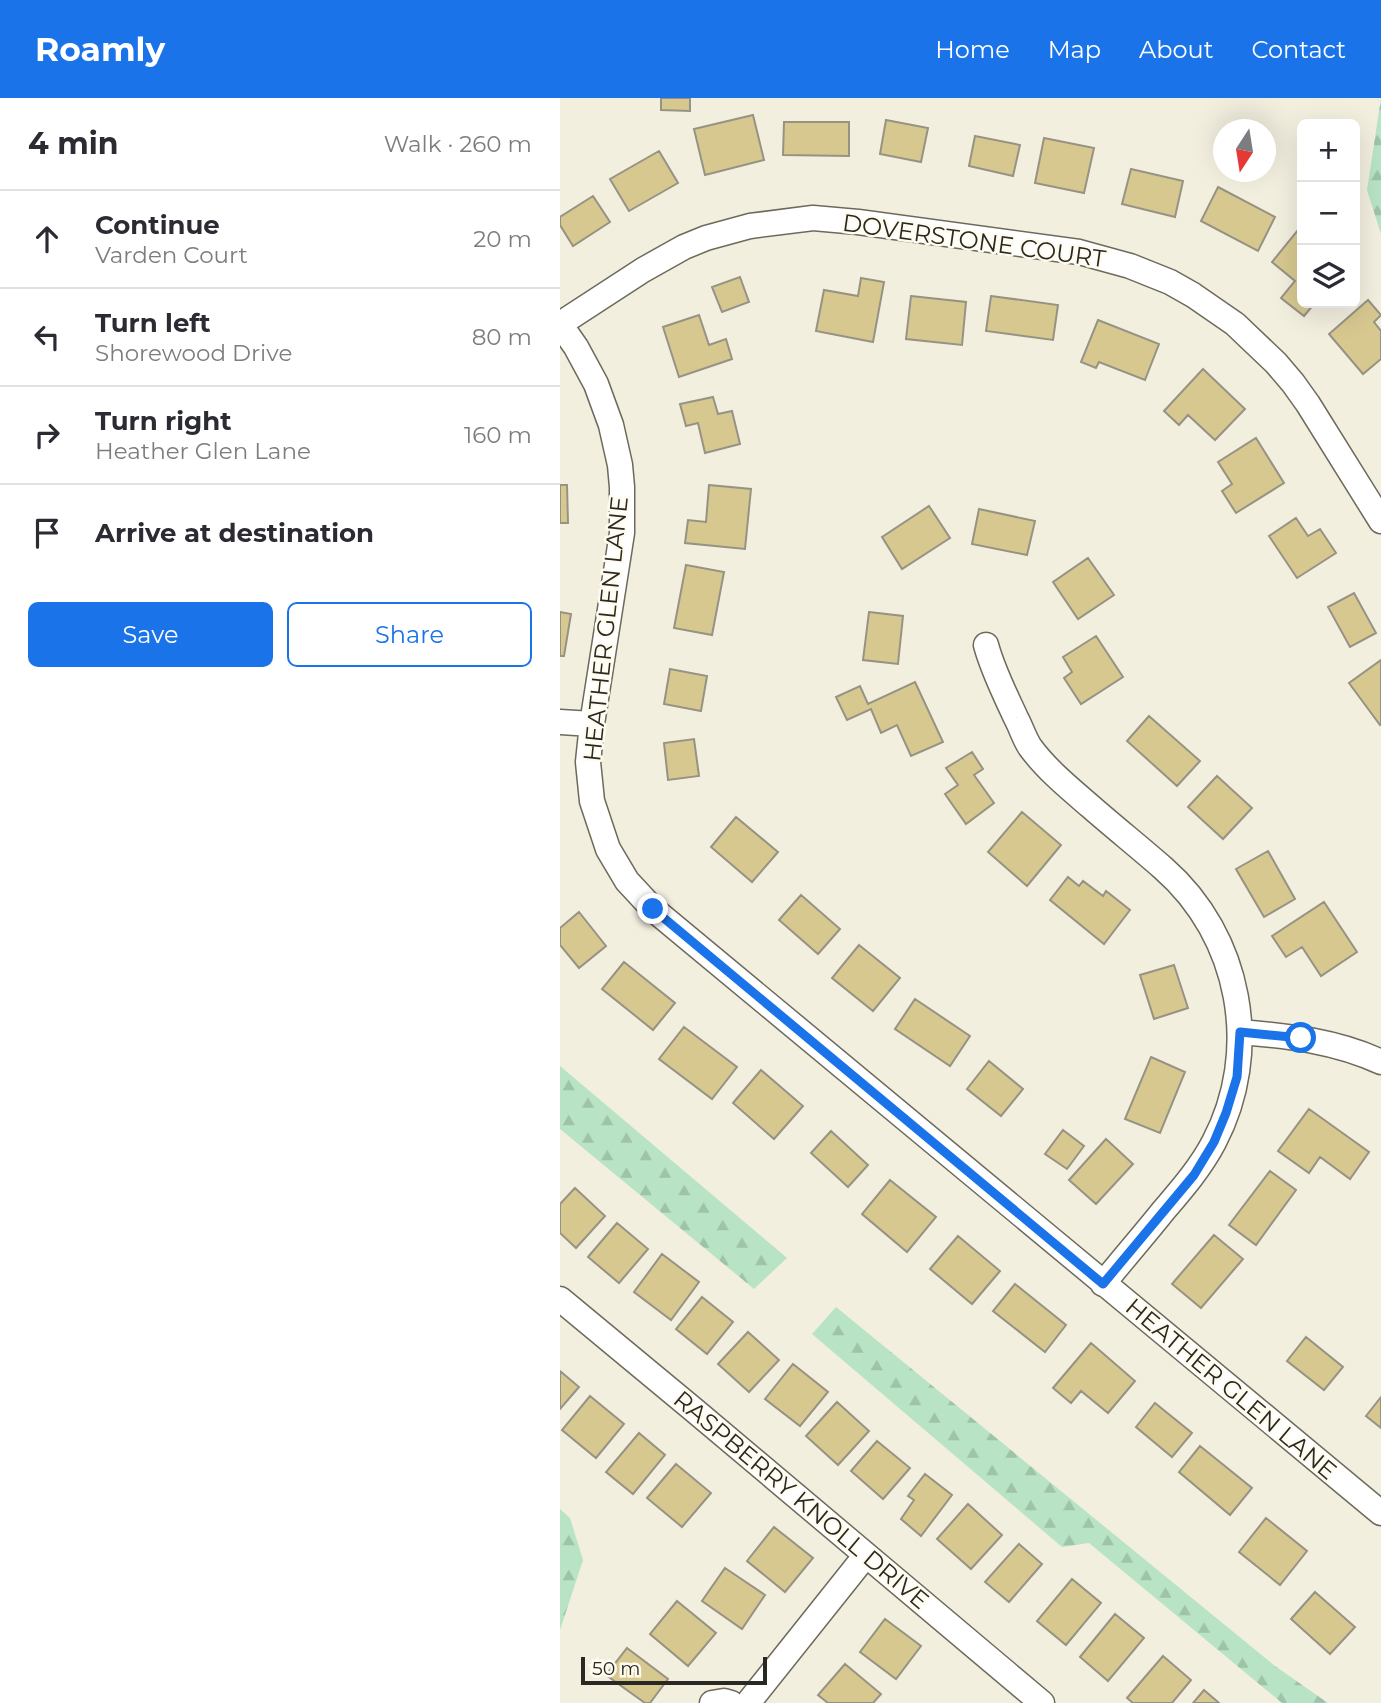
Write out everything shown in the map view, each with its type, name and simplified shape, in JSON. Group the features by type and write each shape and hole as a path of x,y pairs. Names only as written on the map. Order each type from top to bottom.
{"street":[{"name":"DOVERSTONE COURT","path":"560,324 684,247 750,226 813,218 1079,252 1130,266 1170,282 1235,324 1293,383 1381,521"},
{"name":"HEATHER GLEN LANE","path":"560,324 596,384 611,425 620,464 622,533 588,762 592,801 608,849 627,881 653,909 1381,1513"},
{"path":"986,645 992,668 1030,746 1071,790 1166,870 1195,901 1209,923 1226,961 1238,1001 1240,1032 1237,1077 1214,1142 1194,1175 1103,1284"},
{"path":"560,722 592,724"},
{"path":"1240,1032 1301,1038 1362,1053 1381,1062"},
{"name":"RASPBERRY KNOLL DRIVE","path":"560,1299 1042,1703"},
{"path":"748,1703 866,1555"},
{"path":"712,1703 732,1703"}],"green space":[{"path":"1381,98 1381,234 1367,190"},
{"path":"560,1066 787,1258 754,1289 560,1129"},
{"path":"836,1307 1275,1666 1328,1703 1282,1703 1089,1543 1062,1547 812,1334"},
{"path":"560,1509 570,1518 583,1560 560,1630"}],"building":[{"path":"661,98 690,98 690,111 661,110"},
{"path":"753,115 764,160 705,175 694,129"},
{"path":"886,120 928,128 921,162 880,154"},
{"path":"784,122 849,122 849,156 783,155"},
{"path":"975,136 1020,145 1013,176 969,166"},
{"path":"1044,138 1094,148 1084,193 1035,183"},
{"path":"659,151 678,183 629,211 610,179"},
{"path":"1131,169 1183,181 1175,217 1122,204"},
{"path":"1218,187 1275,217 1258,251 1201,221"},
{"path":"593,196 610,222 573,246 560,225 560,217"},
{"path":"1297,231 1297,308 1311,308 1304,316 1281,298 1295,281 1272,262"},
{"path":"740,277 749,302 722,312 712,287"},
{"path":"861,278 884,282 873,342 816,331 824,290 858,296"},
{"path":"911,296 966,302 962,345 906,339"},
{"path":"991,296 1058,305 1053,340 986,331"},
{"path":"1368,300 1381,315 1374,322 1381,331 1381,359 1363,374 1329,334"},
{"path":"699,315 709,345 726,339 732,359 679,377 663,327"},
{"path":"1098,320 1159,344 1145,380 1099,362 1096,368 1081,362"},
{"path":"1203,369 1245,409 1215,440 1188,415 1179,425 1164,411"},
{"path":"713,397 718,414 732,411 740,444 705,453 698,423 686,426 680,404"},
{"path":"1256,438 1284,483 1236,513 1222,491 1232,484 1218,462"},
{"path":"560,485 567,485 568,523 560,523"},
{"path":"709,485 751,489 745,549 685,543 688,520 706,522"},
{"path":"929,506 950,538 902,569 882,537"},
{"path":"979,509 1035,521 1027,555 972,544"},
{"path":"1296,518 1308,536 1320,529 1336,553 1297,578 1269,536"},
{"path":"1088,558 1114,595 1078,619 1053,582"},
{"path":"686,565 724,572 712,635 674,628"},
{"path":"1354,593 1376,633 1350,647 1328,607"},
{"path":"560,612 571,614 564,656 560,656"},
{"path":"869,612 903,616 898,664 863,660"},
{"path":"1096,636 1123,677 1081,704 1064,678 1072,672 1063,657"},
{"path":"1381,660 1381,724 1380,725 1349,683"},
{"path":"670,669 707,676 701,711 664,704"},
{"path":"915,682 943,742 911,756 897,725 881,733 871,709 847,720 836,697 860,686 868,704"},
{"path":"1149,716 1200,761 1177,786 1127,741"},
{"path":"694,739 699,776 668,780 664,743"},
{"path":"972,752 983,769 974,775 994,803 966,824 945,794 958,785 946,768"},
{"path":"1217,776 1252,808 1223,839 1188,807"},
{"path":"1022,812 1061,845 1027,886 988,852"},
{"path":"736,817 778,852 752,882 711,847"},
{"path":"1268,851 1295,899 1264,917 1236,869"},
{"path":"1068,877 1079,886 1083,881 1103,896 1106,891 1130,910 1104,944 1050,900"},
{"path":"801,895 840,929 818,954 779,920"},
{"path":"1324,902 1357,952 1321,976 1302,947 1286,957 1272,936"},
{"path":"579,912 606,946 579,968 560,945 560,928"},
{"path":"859,945 900,978 873,1011 832,978"},
{"path":"624,962 675,1003 653,1030 602,989"},
{"path":"1174,965 1188,1008 1154,1019 1140,975"},
{"path":"915,999 970,1036 950,1066 895,1029"},
{"path":"684,1027 737,1067 712,1099 659,1059"},
{"path":"1151,1057 1185,1072 1160,1133 1125,1119"},
{"path":"989,1061 1023,1089 1001,1116 967,1089"},
{"path":"761,1070 803,1106 774,1139 733,1103"},
{"path":"1309,1109 1369,1152 1350,1179 1320,1157 1309,1173 1278,1151"},
{"path":"1063,1130 1084,1146 1067,1169 1045,1154"},
{"path":"831,1131 868,1165 848,1187 811,1153"},
{"path":"1106,1139 1133,1164 1096,1204 1069,1180"},
{"path":"1270,1171 1296,1190 1256,1245 1229,1225"},
{"path":"890,1180 936,1217 907,1252 862,1214"},
{"path":"575,1188 605,1216 576,1248 560,1233 560,1204"},
{"path":"617,1223 648,1249 619,1283 588,1257"},
{"path":"1214,1235 1243,1259 1201,1308 1172,1284"},
{"path":"958,1236 1000,1271 972,1304 930,1269"},
{"path":"662,1254 699,1282 671,1320 634,1292"},
{"path":"1015,1284 1066,1325 1045,1352 993,1311"},
{"path":"702,1297 733,1322 707,1354 676,1329"},
{"path":"748,1332 779,1360 749,1392 718,1364"},
{"path":"1306,1337 1343,1367 1324,1390 1287,1361"},
{"path":"1091,1343 1135,1381 1108,1413 1081,1391 1071,1403 1053,1388"},
{"path":"793,1364 828,1392 800,1426 765,1399"},
{"path":"560,1371 579,1387 560,1409"},
{"path":"590,1396 624,1424 596,1458 562,1430"},
{"path":"1381,1397 1381,1428 1366,1416"},
{"path":"837,1402 869,1431 838,1465 806,1436"},
{"path":"1155,1403 1192,1433 1172,1457 1136,1427"},
{"path":"639,1433 665,1455 633,1494 606,1472"},
{"path":"877,1441 910,1468 883,1499 851,1471"},
{"path":"1200,1446 1252,1488 1230,1515 1179,1472"},
{"path":"676,1464 711,1493 682,1527 647,1498"},
{"path":"925,1474 952,1495 921,1536 901,1519 914,1500 908,1496"},
{"path":"968,1504 1002,1535 971,1569 937,1539"},
{"path":"1266,1518 1307,1551 1280,1585 1239,1552"},
{"path":"774,1527 813,1558 785,1592 747,1561"},
{"path":"1019,1544 1042,1564 1009,1602 985,1582"},
{"path":"725,1568 765,1595 742,1629 702,1601"},
{"path":"1072,1579 1101,1603 1066,1645 1037,1621"},
{"path":"1315,1592 1355,1627 1330,1654 1291,1619"},
{"path":"677,1601 716,1633 688,1666 650,1634"},
{"path":"1115,1614 1144,1638 1108,1681 1080,1657"},
{"path":"885,1619 921,1646 896,1679 860,1652"},
{"path":"627,1648 668,1679 650,1703 645,1703 606,1675"},
{"path":"1163,1656 1191,1680 1172,1703 1133,1703 1127,1698"},
{"path":"845,1664 881,1694 873,1703 828,1703 818,1695"},
{"path":"1204,1690 1219,1703 1193,1703"}],"route":[{"path":"653,909 1103,1284 1194,1175 1214,1142 1237,1077 1240,1032 1301,1038"}]}
